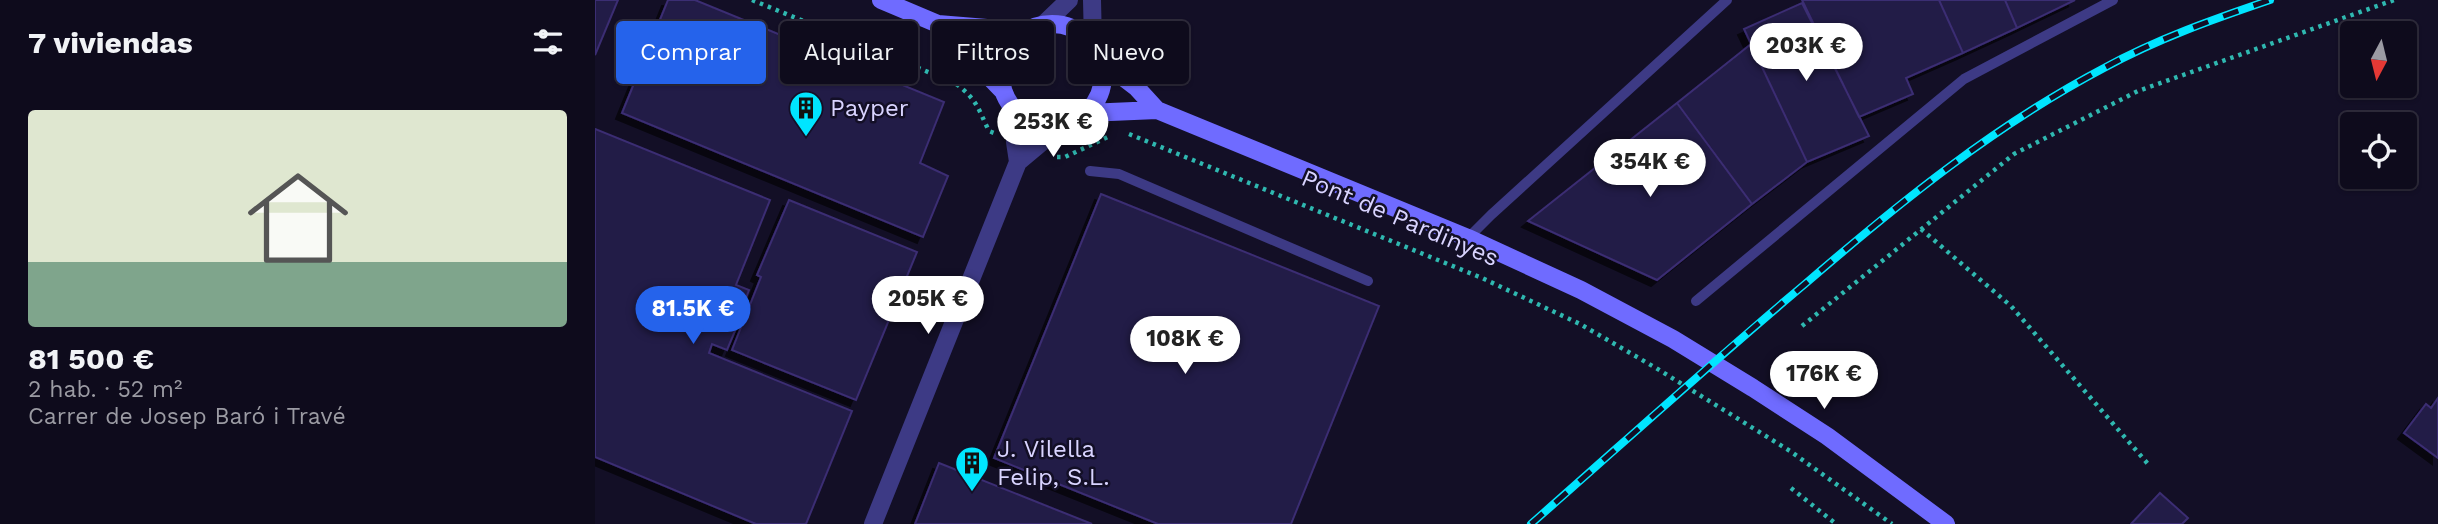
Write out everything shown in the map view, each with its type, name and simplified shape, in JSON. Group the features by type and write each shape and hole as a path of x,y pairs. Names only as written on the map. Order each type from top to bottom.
{"main road":[{"path":"881,0 932,21"},
{"path":"996,84 1015,110 1028,120 1061,126 1087,113 1096,103 1103,84"},
{"path":"1002,84 1002,90"},
{"path":"1132,84 1157,110"},
{"path":"1087,113 1157,110"},
{"name":"Pont de Pardinyes","path":"1157,110 1468,238 1581,290 1673,339 1827,436 1946,524"}],"street":[{"path":"1047,21 1069,0"},
{"path":"1092,0 1092,21"},
{"path":"1015,110 1018,162"},
{"path":"873,524 1018,162 1061,126"}],"lane":[{"path":"1468,238 1727,0"},
{"path":"1696,301 1964,79 2113,0"},
{"path":"1090,171 1119,174 1368,281"}],"path":[{"path":"752,0 955,83 969,94 980,108 989,131 1015,142"},
{"path":"1802,326 2014,154 2138,91 2394,0"},
{"name":"Pont de Pardinyes","path":"1117,134 1142,138 1482,278 1580,324 1790,451 1892,524"},
{"path":"1921,229 2011,306 2148,464"},
{"path":"1791,488 1836,524"}],"building":[{"path":"595,0 618,0 595,55"},
{"name":"Payper","path":"668,0 695,0 746,21 659,21"},
{"path":"1802,0 1939,0 1963,53 1906,78 1913,94 1859,117"},
{"path":"1939,0 2005,0 2017,28 1963,53"},
{"path":"2005,0 2075,0 2017,28"},
{"path":"1802,3 1869,136 1807,162 1744,29"},
{"name":"Payper","path":"766,29 780,35 780,84 900,84 944,102 920,163 948,176 923,237 622,113 634,84 766,84"},
{"path":"1751,44 1807,162 1752,204 1677,103"},
{"path":"1677,103 1752,204 1657,280 1528,221"},
{"path":"595,129 770,200 736,285 749,290 742,314 727,350 712,344 709,353 852,411 806,524 756,524 595,457"},
{"path":"1101,194 1379,306 1291,524 1158,524 994,458"},
{"path":"789,200 917,252 856,400 732,350 761,277 757,275"},
{"path":"2438,398 2438,458 2404,433 2426,404 2431,408"},
{"name":"J. Vilella Felip, S.L.","path":"939,463 1092,524 915,524"},
{"path":"2160,493 2188,518 2182,524 2131,524"}],"railway":[{"path":"1531,524 1840,254 1912,195 1986,140 2063,91 2144,48 2270,0"}],"place":[{"name":"Payper","path":"806,138"},
{"name":"J. Vilella Felip, S.L.","path":"972,493"}]}
